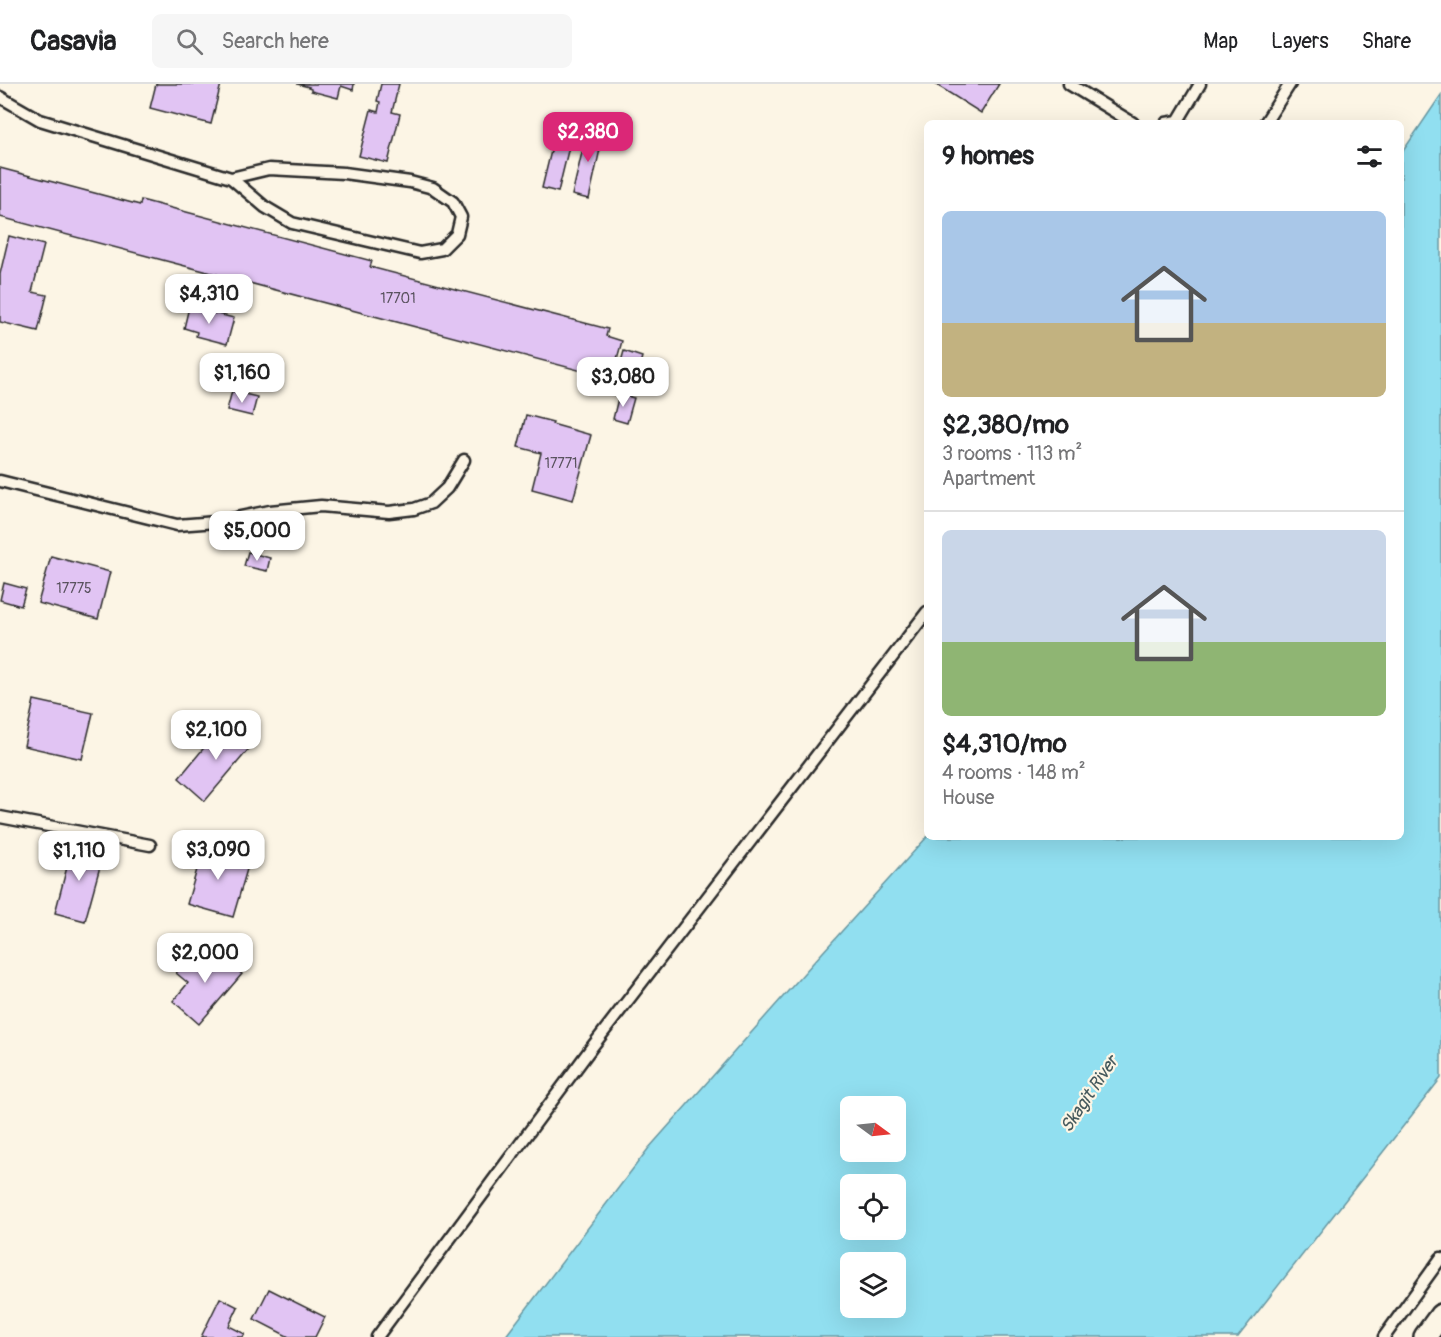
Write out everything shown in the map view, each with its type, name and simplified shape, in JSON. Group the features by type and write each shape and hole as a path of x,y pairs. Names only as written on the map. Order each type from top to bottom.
{"street":[{"path":"1425,1337 1441,1314"}],"lane":[{"path":"1069,84 1128,120"},
{"path":"1179,120 1200,84"},
{"path":"1267,120 1290,84"},
{"path":"0,97 40,120 231,178 265,207 291,223 420,253 442,249 457,234 461,217 453,202 433,188 410,182 344,173 269,169 231,178"},
{"path":"0,481 177,525 216,522 270,511 321,506 389,512 414,509 431,503 447,488 464,460"},
{"path":"377,1337 592,1047 924,616"},
{"path":"0,817 150,845"},
{"path":"1384,1337 1441,1258"}],"water":[{"name":"Skagit River","path":"1441,95 1441,1078 1238,1337 505,1337 648,1149 924,840 1404,840 1404,150"}],"building":[{"path":"156,84 221,84 211,124 150,108"},
{"path":"297,84 354,84 353,90 341,86 338,98 311,91 309,87"},
{"path":"381,84 399,84 392,112 400,114 388,163 359,156 371,110 378,112 380,102 377,101"},
{"path":"935,84 999,84 981,113"},
{"path":"559,118 575,122 558,192 542,188"},
{"path":"588,127 604,131 589,199 572,195"},
{"path":"0,168 140,205 141,200 372,261 370,267 608,329 606,336 622,341 612,377 597,375 0,217"},
{"path":"9,236 44,245 32,292 47,295 38,331 0,322 0,274"},
{"path":"189,307 234,318 227,344 196,336 197,332 184,328"},
{"path":"624,351 642,357 637,374 619,369"},
{"path":"232,391 257,397 252,416 227,410"},
{"path":"619,394 634,398 627,423 613,419"},
{"path":"526,415 591,435 573,500 532,489 541,453 518,447"},
{"path":"248,552 270,558 267,571 244,566"},
{"path":"51,556 110,572 98,619 38,603"},
{"path":"4,583 26,589 21,606 0,600"},
{"path":"34,700 93,713 82,759 24,746"},
{"path":"226,721 253,744 205,801 179,778"},
{"path":"73,844 104,852 85,921 55,913"},
{"path":"204,845 250,859 233,917 187,904"},
{"path":"214,951 242,974 199,1024 173,1001 188,983 176,973 194,952 205,962"},
{"path":"269,1289 325,1317 315,1337 289,1337 254,1319"},
{"path":"220,1298 238,1307 229,1326 245,1334 243,1337 201,1337"}]}
